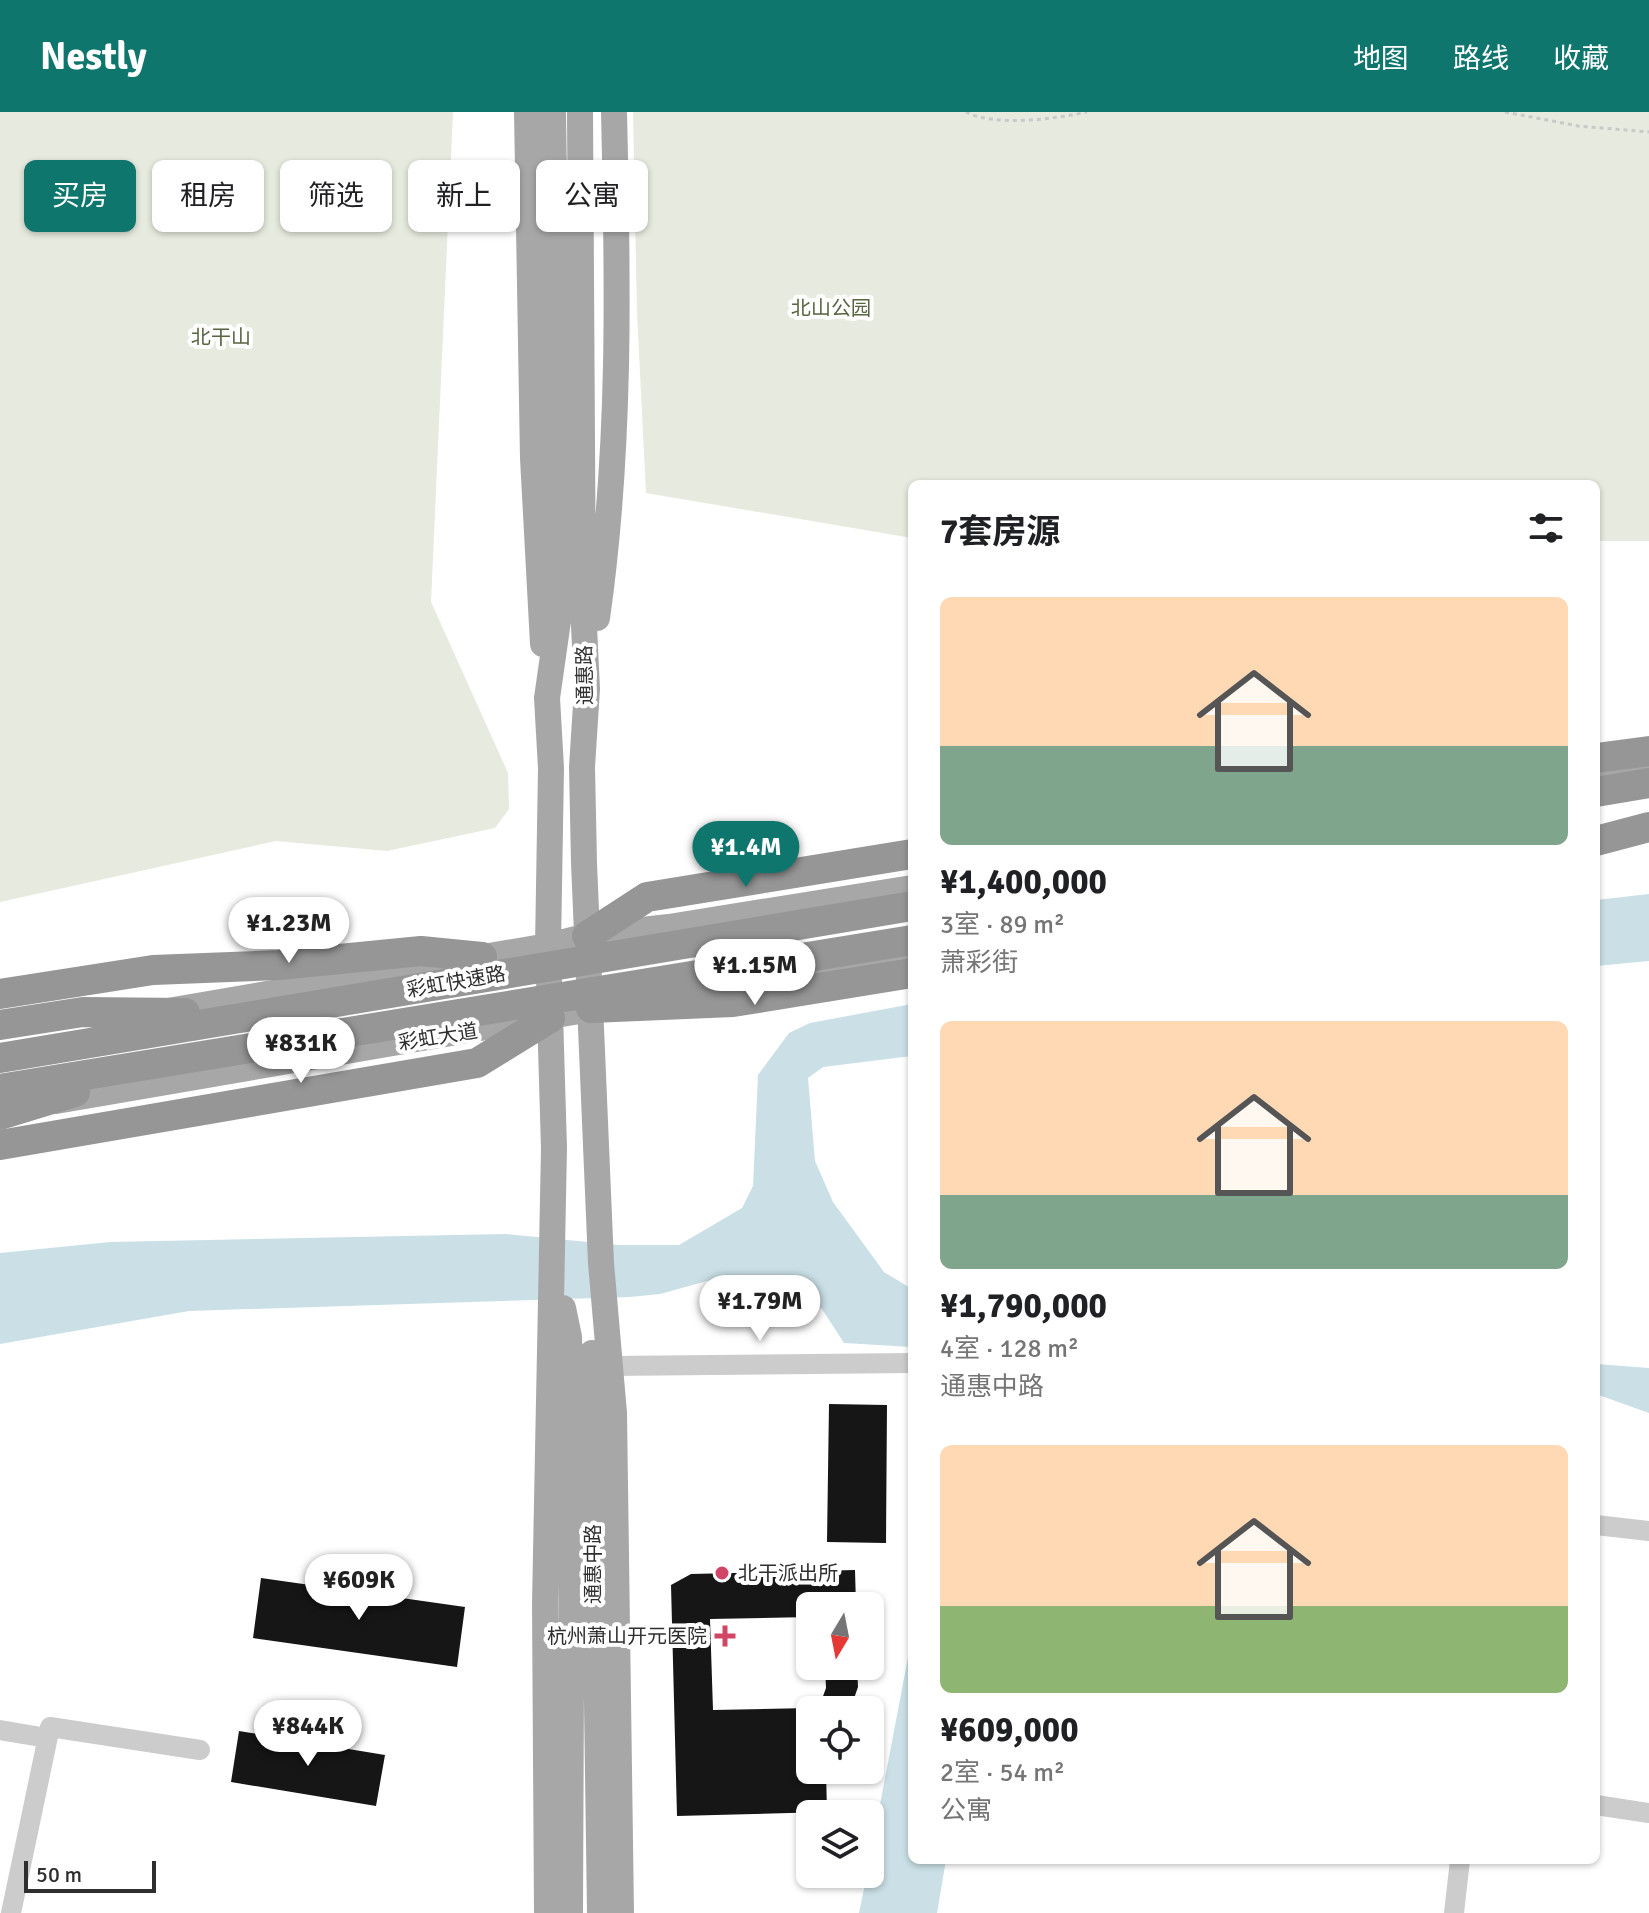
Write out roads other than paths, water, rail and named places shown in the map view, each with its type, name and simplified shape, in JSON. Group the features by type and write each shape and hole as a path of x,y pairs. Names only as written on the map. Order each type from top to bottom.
{"highway":[{"path":"1600,757 1649,751"},
{"path":"1600,791 1649,783"},
{"path":"1600,828 1649,821"},
{"path":"1600,842 1649,827"},
{"path":"587,936 647,897 908,855"},
{"name":"彩虹快速路","path":"0,1058 908,907"},
{"name":"彩虹快速路","path":"0,1089 908,941"},
{"path":"0,994 153,970 279,965 421,951 482,957"},
{"path":"591,1008 733,1002 908,974"},
{"path":"0,1025 83,1012 271,1013"},
{"path":"0,1145 477,1063 550,1018"},
{"path":"0,1113 190,1057"}],"main road":[{"path":"527,112 533,458 547,698"},
{"name":"通惠路","path":"553,112 561,600 547,698 551,768 548,946 553,1231"},
{"name":"通惠路","path":"580,112 583,605 587,689 582,767 600,1237"},
{"path":"587,689 607,532 619,330 614,112"},
{"path":"1600,775 1649,769"},
{"path":"1600,842 1649,836"},
{"path":"0,1039 548,946 587,936 669,927 908,889"},
{"name":"彩虹大道","path":"0,1113 550,1018 591,1008 908,958"},
{"name":"通惠中路","path":"547,1913 545,1604 553,1231"},
{"name":"通惠中路","path":"600,1237 614,1413 621,1913"},
{"name":"通惠中路","path":"600,1913 592,1329 601,1263"},
{"name":"通惠中路","path":"553,1266 569,1337 571,1396 570,1913"}],"street":[{"path":"609,1366 908,1363"},
{"path":"1600,1525 1649,1531"},
{"path":"11,1913 50,1727 200,1750"},
{"path":"0,1730 47,1738"},
{"path":"1600,1806 1649,1813"},
{"path":"1454,1913 1460,1864"}],"water":[{"path":"1649,894 1649,961 1600,966 1600,900"},
{"path":"908,1005 908,1056 823,1067 808,1078 815,1161 833,1202 884,1272 908,1287 908,1347 844,1343 822,1309 786,1287 729,1275 660,1294 630,1297 189,1311 0,1344 0,1253 110,1242 506,1234 619,1245 679,1245 742,1208 753,1186 758,1075 789,1033 810,1023"},
{"path":"1600,1364 1649,1368 1649,1413 1600,1395"},
{"path":"908,1657 908,1864 945,1864 937,1913 859,1913 864,1888 884,1888 884,1800 881,1800"}],"place":[{"name":"北干派出所","path":"722,1573"},
{"name":"杭州萧山开元医院","path":"725,1636"}],"park label":[{"name":"北山公园","path":"831,308"},
{"name":"北干山","path":"221,337"}]}
